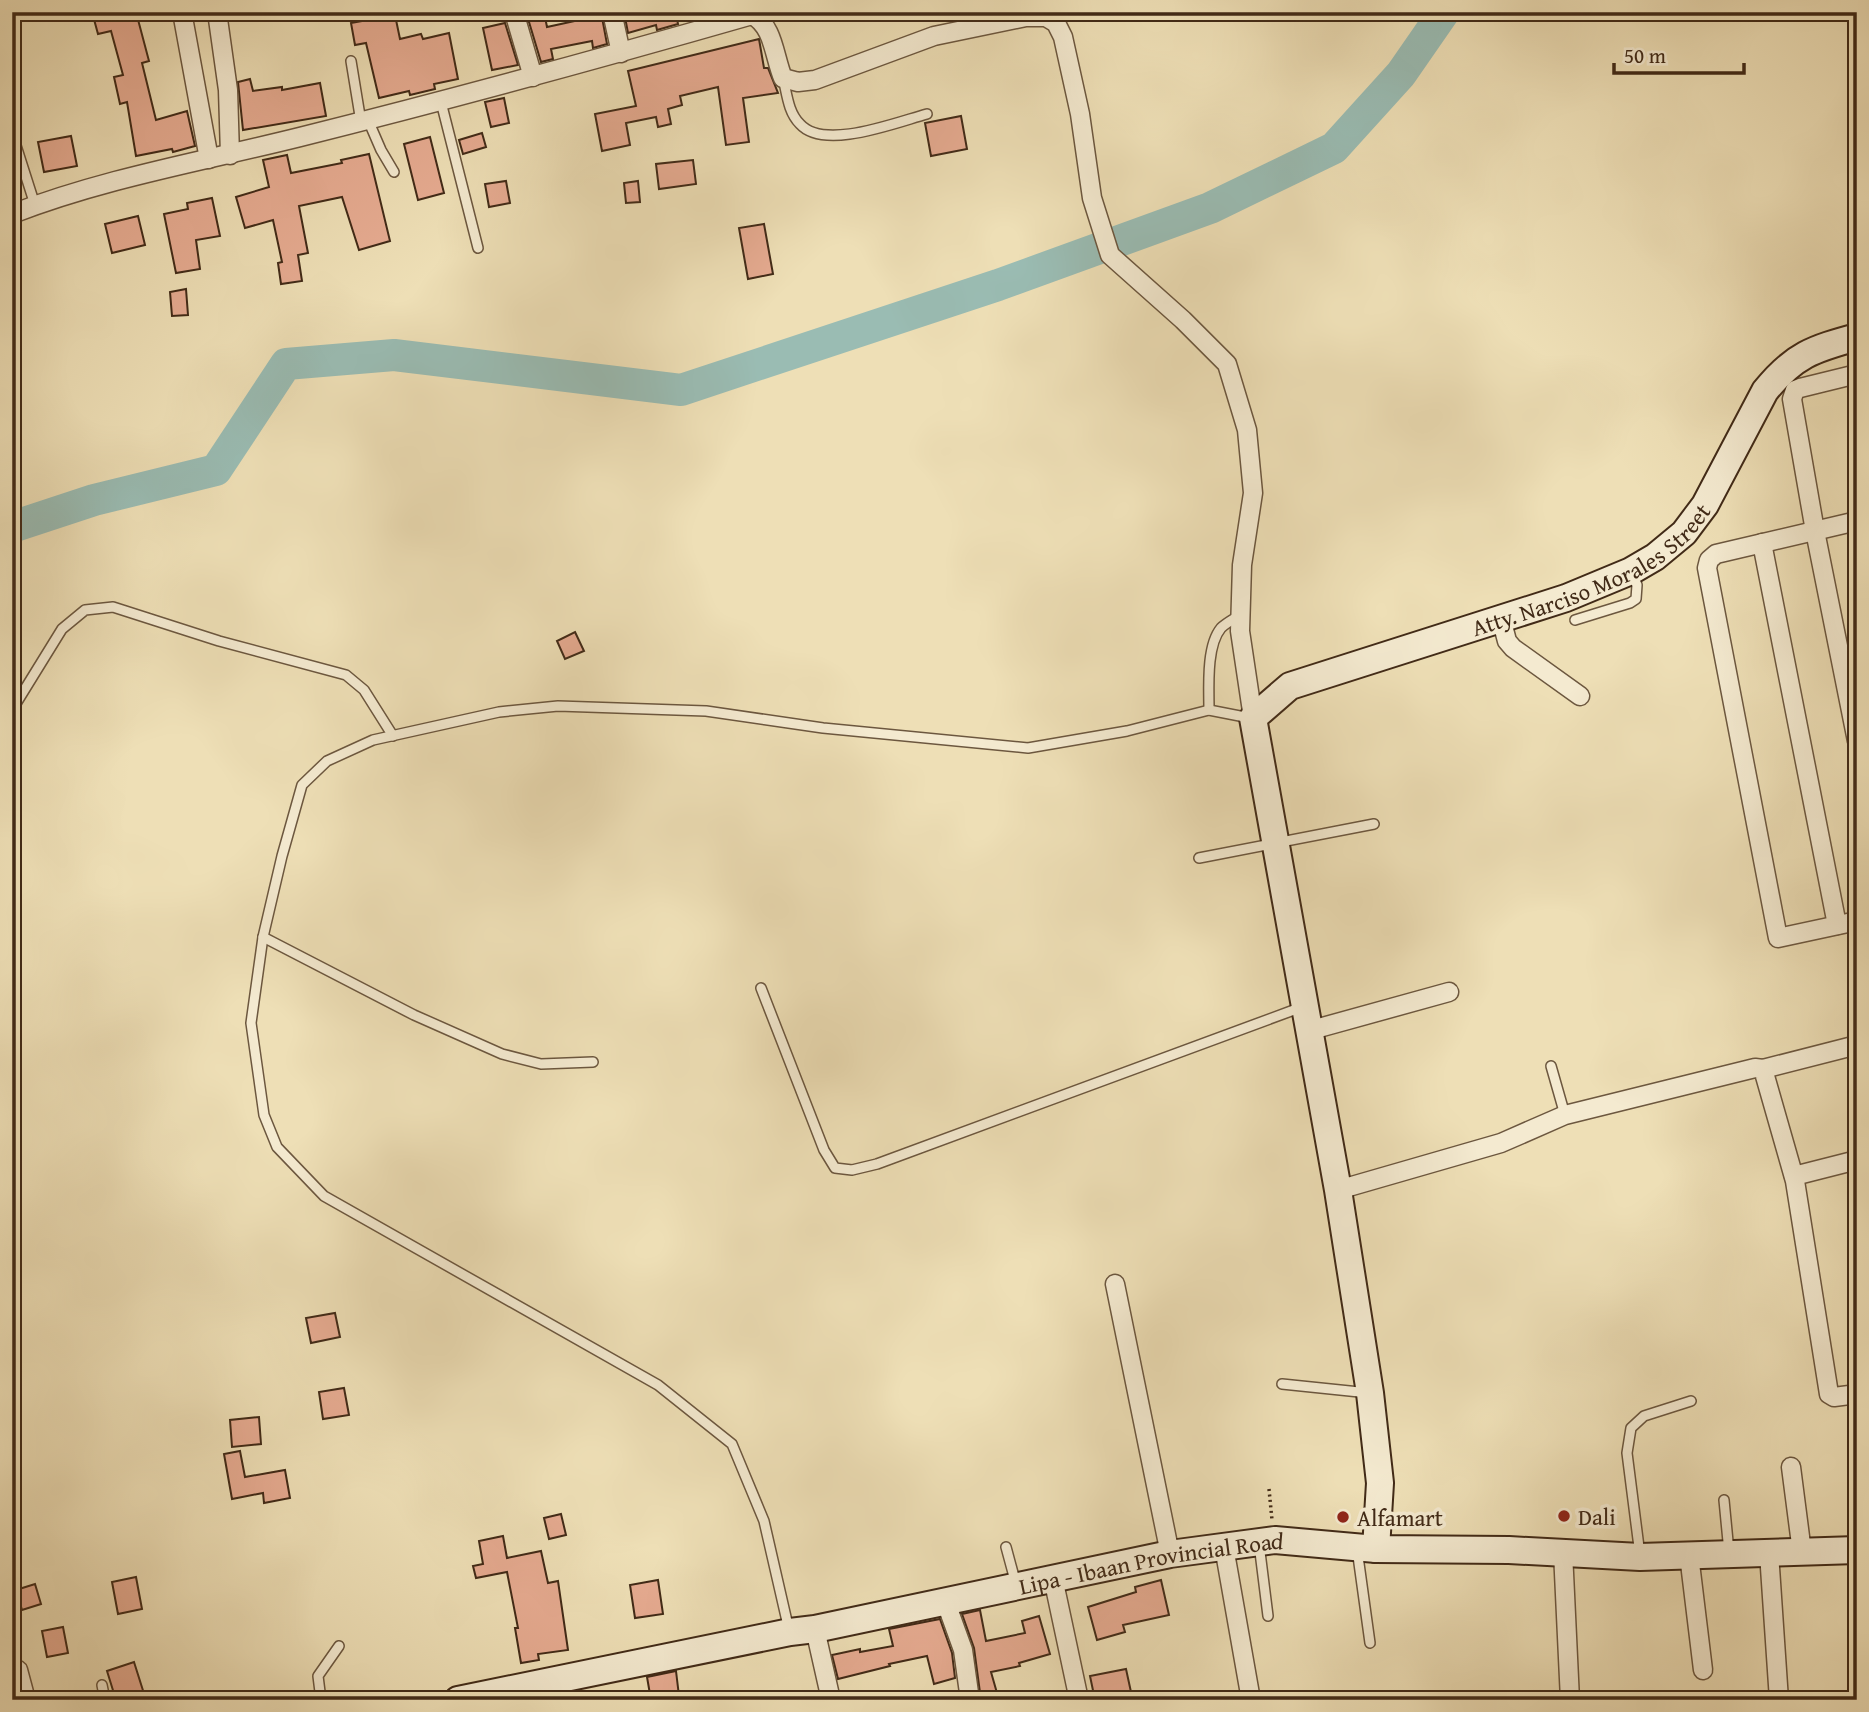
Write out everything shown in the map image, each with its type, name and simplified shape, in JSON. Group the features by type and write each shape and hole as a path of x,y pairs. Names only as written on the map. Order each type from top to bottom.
{"street":[{"path":"181,12 209,159"},
{"path":"217,12 228,90 230,155"},
{"path":"514,12 533,77"},
{"path":"612,12 621,53"},
{"path":"12,214 35,205 209,159 441,102 754,15 769,33 783,78 798,82 814,80 934,36 1026,17 1046,18 1056,23 1063,37 1080,114 1092,198 1110,255 1183,320 1227,364 1247,430 1253,493 1242,565 1240,631 1273,843 1338,1190 1370,1393 1380,1483 1366,1548"},
{"name":"Atty. Narciso Morales Street","path":"1253,718 1290,686 1566,598 1655,558 1684,533 1705,505 1765,391 1778,375 1790,363 1805,354 1857,337"},
{"path":"1857,374 1800,388 1793,394 1815,531 1857,741"},
{"path":"1857,522 1716,554 1709,560 1707,568 1778,938 1857,921"},
{"path":"1762,544 1837,925"},
{"path":"1501,618 1507,641 1513,648 1580,696"},
{"path":"1306,1019 1449,992"},
{"path":"1338,1190 1501,1143 1565,1115 1857,1045"},
{"path":"1763,1069 1794,1176 1829,1394 1834,1397 1857,1394"},
{"path":"1794,1176 1857,1160"},
{"path":"1115,1284 1170,1554"},
{"path":"1791,1467 1802,1552"},
{"name":"Lipa - Ibaan Provincial Road","path":"458,1700 1170,1554 1267,1541 1366,1548 1509,1549 1640,1557 1857,1550"},
{"path":"1224,1546 1251,1700"},
{"path":"1563,1552 1570,1700"},
{"path":"1769,1553 1779,1700"},
{"path":"1689,1555 1703,1670"},
{"path":"1053,1578 1079,1700"},
{"path":"945,1600 963,1650 970,1700"},
{"path":"803,1631 831,1700"},
{"path":"18,1670 26,1700"}],"lane":[{"path":"754,15 777,12"},
{"path":"351,61 365,121 394,172"},
{"path":"783,78 789,107 800,125 817,135 844,136 927,114"},
{"path":"441,102 478,248"},
{"path":"12,133 35,205"},
{"path":"1575,620 1636,599 1637,585 1630,571"},
{"path":"12,710 62,629 85,610 113,607 219,641 346,675 364,690 393,736"},
{"path":"1209,710 1208,670 1213,649 1220,629 1241,614"},
{"path":"803,1631 764,1521 732,1444 658,1385 324,1196 277,1147 264,1115 251,1023 263,937 302,785 327,761 373,740 499,712 558,706 706,711 823,728 1028,748 1127,731 1209,710 1253,718"},
{"path":"1199,858 1374,824"},
{"path":"263,937 402,1009 502,1054 541,1065 593,1062"},
{"path":"761,988 824,1150 835,1168 852,1170 877,1164 1306,1019"},
{"path":"1551,1066 1565,1115"},
{"path":"1282,1384 1370,1393"},
{"path":"1640,1557 1628,1453 1631,1428 1644,1416 1691,1401"},
{"path":"1724,1500 1729,1554"},
{"path":"1267,1541 1268,1616"},
{"path":"1006,1547 1016,1586"},
{"path":"1366,1548 1370,1643"},
{"path":"321,1700 318,1676 339,1646"},
{"path":"102,1685 105,1700"}],"path":[{"path":"1267,1541 1269,1489"}],"building":[{"path":"92,12 136,12 149,61 142,63 156,120 187,111 195,146 173,152 172,149 136,156 127,102 120,104 114,77 123,75 111,31 98,34"},
{"path":"526,12 544,12 547,27 584,19 583,12 601,12 607,44 593,48 592,41 551,49 553,59 541,62"},
{"path":"624,12 686,12 687,17 677,19 678,24 657,30 656,25 628,33"},
{"path":"395,15 400,39 421,34 423,39 449,33 458,79 434,84 435,89 410,95 409,91 379,98 366,43 355,45 351,23"},
{"path":"505,23 518,65 492,70 483,28"},
{"path":"759,39 764,68 768,68 778,93 743,98 749,142 726,145 718,87 680,96 682,105 668,109 671,124 658,127 656,117 626,123 630,145 602,151 595,114 636,106 628,71"},
{"path":"250,79 253,91 282,87 282,90 320,83 326,116 243,130 238,82"},
{"path":"504,98 509,123 491,127 485,102"},
{"path":"961,116 967,149 931,156 925,123"},
{"path":"482,133 486,147 463,154 459,140"},
{"path":"71,136 77,166 44,172 38,142"},
{"path":"430,137 444,193 418,200 404,144"},
{"path":"369,154 390,241 359,250 342,197 299,206 308,253 298,255 302,281 281,284 278,263 282,262 273,220 245,228 236,197 269,187 263,160 287,155 291,173 342,163 341,160"},
{"path":"693,160 696,184 659,189 656,164"},
{"path":"506,181 510,203 489,207 485,184"},
{"path":"638,181 640,202 626,203 624,183"},
{"path":"212,198 220,236 196,240 200,269 176,273 164,214 188,209 187,203"},
{"path":"138,216 145,245 112,253 105,224"},
{"path":"764,224 773,274 748,279 739,228"},
{"path":"186,289 188,315 172,316 170,292"},
{"path":"575,632 584,651 565,659 557,641"},
{"path":"335,1313 340,1337 311,1343 306,1318"},
{"path":"344,1388 349,1415 323,1419 319,1392"},
{"path":"259,1417 261,1444 232,1447 230,1420"},
{"path":"240,1451 245,1477 285,1470 290,1498 264,1503 263,1493 232,1499 224,1454"},
{"path":"561,1514 566,1535 549,1539 544,1518"},
{"path":"503,1536 507,1558 541,1551 548,1583 558,1581 568,1650 538,1654 539,1660 521,1663 515,1628 518,1628 507,1572 476,1578 473,1566 483,1564 479,1541"},
{"path":"136,1577 142,1609 118,1614 112,1582"},
{"path":"658,1580 663,1614 635,1618 630,1585"},
{"path":"1161,1580 1169,1615 1123,1625 1125,1632 1097,1640 1088,1607 1136,1592 1135,1587"},
{"path":"35,1584 41,1604 22,1610 16,1590"},
{"path":"980,1610 986,1641 1025,1633 1022,1621 1039,1616 1050,1654 1019,1663 1020,1666 991,1672 999,1700 981,1700 974,1648 962,1614"},
{"path":"940,1619 952,1653 955,1678 934,1684 927,1656 838,1679 832,1655 893,1646 889,1629"},
{"path":"63,1627 68,1653 47,1657 42,1631"},
{"path":"134,1662 146,1700 116,1700 107,1671"},
{"path":"1126,1669 1131,1692 1095,1700 1090,1676"},
{"path":"676,1671 679,1696 651,1700 647,1677"}],"waterway":[{"path":"12,527 94,500 216,470 286,364 394,355 681,390 998,285 1210,208 1334,148 1401,74 1444,12"}],"place":[{"name":"Dali","path":"1564,1516"},
{"name":"Alfamart","path":"1343,1517"}]}
